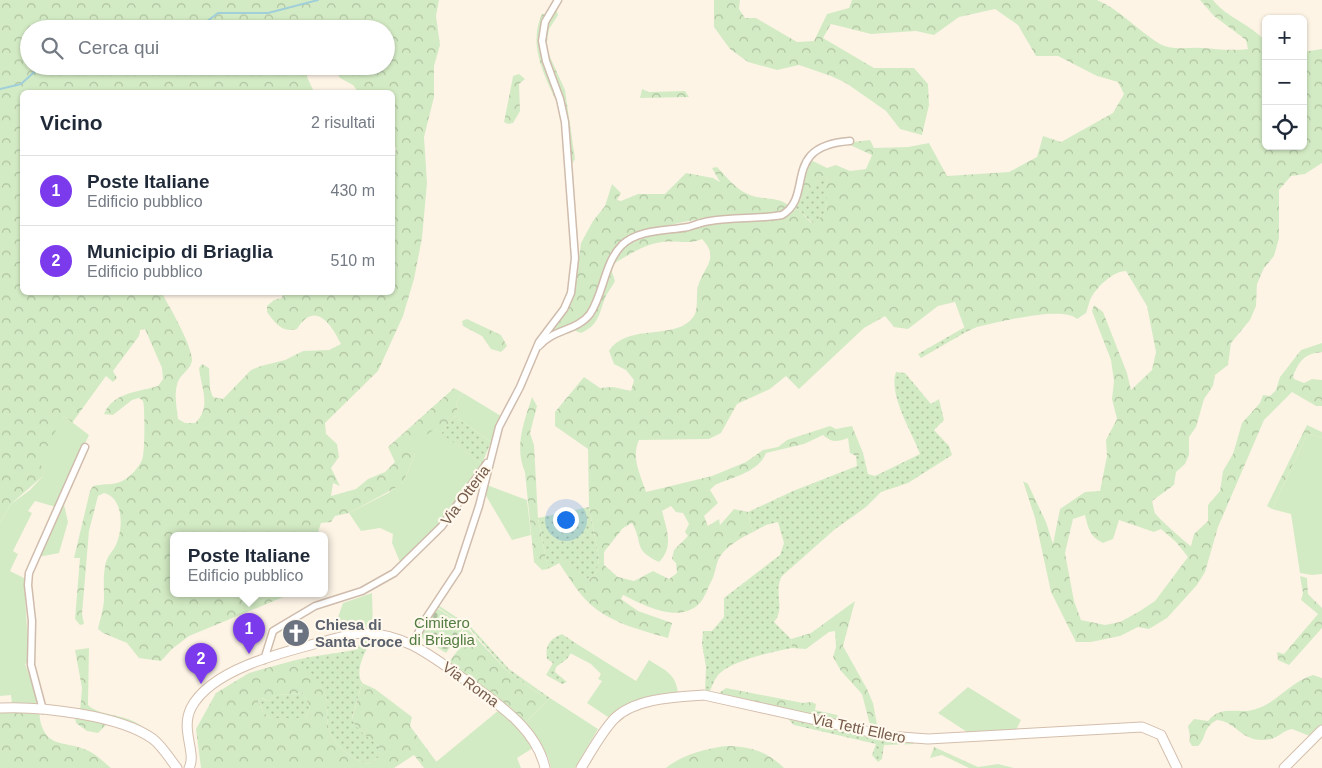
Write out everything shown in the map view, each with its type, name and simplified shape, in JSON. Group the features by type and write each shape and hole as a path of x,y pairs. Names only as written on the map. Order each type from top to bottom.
{"main road":[{"name":"Via Roma","path":"189,768 191,758 186,734 191,708 221,678 247,665 360,633 386,635 412,645 443,664 510,714 535,744 545,768"},
{"name":"Via Tetti Ellero","path":"581,768 604,732 623,712 636,706 673,698 704,695 888,736 910,739 1006,736 1142,727 1161,735 1177,768"},
{"path":"0,708 43,710 115,721 129,725 158,743 177,768"},
{"path":"1284,768 1322,730"}],"street":[{"path":"489,460 499,427 544,332 568,303 575,268 565,122 560,99 546,61 542,41 545,22 558,0"},
{"path":"534,353 548,337 574,326 589,314 611,262 622,245 629,240 650,232 709,221 782,214 793,208 796,202 800,176 810,158 818,150 829,144 850,141"},
{"path":"43,710 31,665 32,621 28,585 29,573 85,447"},
{"name":"Via Otteria","path":"264,660 273,631 315,606 368,588 394,573 442,526 489,460"},
{"name":"Via Otteria","path":"412,645 425,620 458,570 479,506 489,460"}],"green space":[{"path":"0,0 439,0 436,16 440,45 434,66 434,97 424,137 427,183 422,238 414,279 403,316 378,371 325,423 326,434 337,444 339,457 331,468 340,486 333,483 331,496 356,489 368,479 385,472 395,462 388,447 454,388 463,393 456,403 458,411 441,434 435,429 415,453 404,481 397,487 349,513 335,516 331,522 321,523 318,532 170,532 170,597 283,597 189,636 172,649 161,661 139,658 127,643 98,629 104,602 105,564 117,543 121,526 119,509 116,502 111,496 104,493 98,496 89,531 82,614 84,624 80,625 75,619 80,558 74,558 90,491 93,486 121,482 132,474 141,463 143,456 143,401 139,398 132,400 113,415 104,414 108,407 120,397 158,386 163,379 162,368 145,329 140,330 139,336 113,371 117,378 113,382 106,376 72,423 64,416 43,476 11,504 0,523"},
{"path":"714,0 740,0 739,9 745,18 756,18 797,42 814,41 827,14 849,8 852,0 1097,0 1114,9 1152,39 1165,46 1230,50 1248,49 1246,40 1214,16 1200,0 1213,0 1225,12 1262,38 1262,150 1307,150 1307,51 1322,49 1322,163 1305,174 1291,176 1279,190 1279,238 1274,256 1264,268 1257,284 1256,306 1250,320 1231,343 1228,365 1215,375 1213,386 1204,399 1196,427 1189,437 1189,455 1185,464 1176,472 1174,485 1152,501 1155,513 1191,546 1194,534 1208,521 1208,505 1220,491 1223,471 1233,454 1242,423 1260,403 1263,395 1270,396 1276,390 1280,377 1301,350 1322,343 1322,352 1311,354 1303,359 1293,376 1294,379 1304,383 1312,379 1322,380 1322,406 1316,406 1292,392 1264,420 1218,527 1205,572 1197,585 1167,618 1149,629 1138,627 1120,636 1091,642 1076,642 1051,592 1035,518 1023,481 1028,484 1046,522 1053,544 1060,509 1085,492 1100,491 1107,456 1106,440 1117,419 1112,399 1114,381 1111,360 1092,311 1094,305 1103,312 1127,373 1131,390 1152,370 1156,352 1147,306 1126,271 1116,274 1101,285 1091,298 1086,313 1077,319 1069,315 1044,314 977,327 966,332 955,302 938,306 908,329 894,327 885,316 864,328 799,389 786,376 770,389 737,404 721,433 709,439 639,440 636,459 646,492 712,476 746,462 763,450 778,447 787,440 830,426 836,429 852,426 863,453 856,456 850,453 848,438 835,441 823,435 804,444 766,453 763,460 752,469 715,485 710,490 718,503 704,516 708,526 719,519 720,525 734,509 748,512 753,532 736,542 721,555 712,580 701,602 691,610 671,613 651,608 623,595 621,599 638,611 672,623 668,638 635,628 604,615 579,592 559,563 565,559 589,580 597,572 599,558 589,507 588,449 555,426 555,412 584,377 600,388 613,387 631,391 634,380 626,370 614,364 609,351 617,342 628,337 664,331 686,324 694,316 698,287 710,261 710,251 702,239 692,242 656,243 643,247 613,264 625,246 653,234 708,225 778,218 795,209 799,210 811,223 818,220 825,210 827,179 821,175 802,199 799,200 803,175 811,160 827,168 836,165 850,171 866,169 872,155 850,145 853,142 870,140 874,148 908,147 929,143 947,176 1009,172 1037,157 1043,136 1061,142 1113,113 1124,94 1118,82 1097,76 1058,56 1036,56 1018,25 995,9 959,17 934,35 916,31 871,34 831,24 823,38 874,68 914,68 928,84 929,105 922,135 900,129 886,111 846,83 831,76 799,65 777,70 748,62 730,49 714,27","holes":["671,506 676,512 683,513 689,524 685,532 688,536 674,550 672,559 676,563 677,573 669,579 653,571 634,581 618,577 604,565 604,552 623,528 632,523 642,549 659,562 664,556 668,544 662,511","1085,515 1087,524 1095,538 1103,543 1113,539 1119,520 1154,532 1161,529 1176,542 1188,557 1155,601 1140,611 1120,622 1105,625 1081,620 1074,601 1065,553 1073,519"]},
{"path":"556,9 558,15 549,29 546,48 549,24"},
{"path":"542,14 546,14 542,26 540,49 559,107 544,74 537,50 536,38"},
{"path":"546,48 565,90 575,159 571,165 566,115 548,62"},
{"path":"519,74 525,79 519,84 520,111 513,123 508,124 504,122 513,76"},
{"path":"642,89 649,92 685,91 689,97 640,98"},
{"path":"717,167 732,183 745,193 755,197 782,201 790,207 765,214 714,217 691,221 657,228 624,239 590,309 577,322 546,335 569,307 574,294 581,243 593,221 605,206 612,184 621,193 617,200 621,201 638,194 665,194 686,173 713,178 720,182 712,168"},
{"path":"821,174 827,179 827,205 823,216 812,223 799,210 795,209 799,200 802,199"},
{"path":"611,269 615,281 606,296 595,323 581,333 573,330 588,318 598,304"},
{"path":"467,319 501,335 507,346 501,352 491,349 482,336 463,326 462,321"},
{"path":"965,327 966,332 921,358 918,354"},
{"path":"896,372 905,373 931,404 939,399 944,420 934,430 949,446 952,455 908,483 881,492 866,507 834,530 782,576 779,588 779,611 774,622 791,639 792,648 754,657 734,665 719,674 710,691 705,691 706,667 702,644 703,631 712,631 724,617 724,598 780,555 784,543 778,522 766,525 753,532 748,512 793,491 857,466 856,456 863,453 868,474 875,476 920,454 898,402 894,381"},
{"path":"463,393 501,416 491,442 454,416 458,411 456,403"},
{"path":"532,397 537,406 530,433 534,445 538,518 548,569 542,570 534,562 525,472 520,453 521,434"},
{"path":"64,416 89,435 56,507 35,501 28,511 32,513 13,551 18,554 10,571 24,578 29,662 25,664 34,689 36,705 12,704 11,695 0,696 0,523 11,504 30,490 43,476 45,469 38,463"},
{"path":"454,416 491,442 482,464 441,434"},
{"path":"1307,425 1322,432 1322,438 1310,434 1306,437 1272,509 1267,506"},
{"path":"435,429 482,464 438,525 400,562 392,543 393,534 380,528 361,531 349,513 388,493 404,481 415,453 413,444"},
{"path":"1310,434 1322,438 1322,574 1312,575 1300,573 1291,514 1272,509 1306,437"},
{"path":"487,485 527,500 531,535 512,540 485,494"},
{"path":"63,500 68,522 59,553 38,557"},
{"path":"589,507 599,558 597,572 589,580 565,560 548,569 538,518"},
{"path":"1300,576 1307,578 1308,594 1322,608 1322,628 1289,665 1278,660 1277,652 1284,654 1318,614 1301,600 1303,593"},
{"path":"372,593 373,627 340,632 338,617 343,603"},
{"path":"855,601 843,646 873,703 878,730 871,729 862,694 841,671 833,657 836,647 835,631 829,632 806,649 792,648 791,639 811,633"},
{"path":"438,605 471,627 509,669 550,698 548,700 508,672 471,630 437,607"},
{"name":"Cimitero di Briaglia","path":"437,608 465,626 446,653 419,636"},
{"path":"466,627 508,672 548,700 525,723 508,706 449,662 461,646 455,641"},
{"path":"562,634 577,644 567,659 556,667 555,672 567,682 562,684 546,675 553,663 547,659 547,647 554,638"},
{"path":"367,637 375,637 368,647 360,666 359,672 362,683 352,718 360,730 379,747 379,757 368,764 355,758 337,744 328,725 325,694 311,675 292,661 358,649 359,642"},
{"path":"577,644 636,681 649,660 672,676 678,693 633,703 608,717 587,703 602,681 598,679 601,674 591,664 570,653"},
{"path":"89,648 88,705 101,712 126,718 142,726 149,733 80,712 82,688 75,650"},
{"path":"292,661 302,667 316,679 325,694 328,725 337,744 355,758 368,764 379,757 379,747 360,730 352,719 362,683 375,689 412,717 410,726 441,768 424,768 414,755 394,768 201,768 196,729 216,693 249,673","holes":["303,693 310,707 305,718 270,718 264,713 258,701 262,698 268,701 278,695"]},
{"path":"1313,675 1322,678 1322,727 1312,737 1292,729 1271,739 1253,739 1230,725 1217,720 1209,726 1198,746 1192,746 1189,741 1188,726 1194,719 1208,721 1213,716 1225,711 1249,711 1256,709 1270,703 1297,683"},
{"path":"968,687 1021,720 1015,732 970,734 938,713"},
{"path":"726,688 803,703 811,702 816,704 815,710 837,715 842,722 719,693"},
{"path":"303,693 310,707 305,718 270,718 264,713 258,700 261,698 268,701 278,695"},
{"path":"550,698 598,729 575,768 551,768 548,757 525,723"},
{"path":"0,710 39,712 41,724 45,733 50,738 56,742 89,751 111,768 0,768"},
{"path":"499,710 515,724 533,748 517,758 521,768 441,768 436,762"},
{"path":"786,717 863,736 917,744 884,745 882,759 878,762 872,755 876,744 794,725"},
{"path":"75,718 108,723 98,733 87,731 76,723"},
{"path":"726,746 750,748 771,757 784,768 666,768 694,753"},
{"path":"934,747 978,767 998,764 1014,768 969,768 942,755 930,758"}],"waterway":[{"path":"209,20 218,13 268,13 318,0"},
{"path":"0,89 21,84 31,75"}],"place":[{"name":"Chiesa di Santa Croce","path":"296,633"},
{"name":"Poste Italiane","path":"249,654"},
{"name":"Municipio di Briaglia","path":"201,684"}]}
